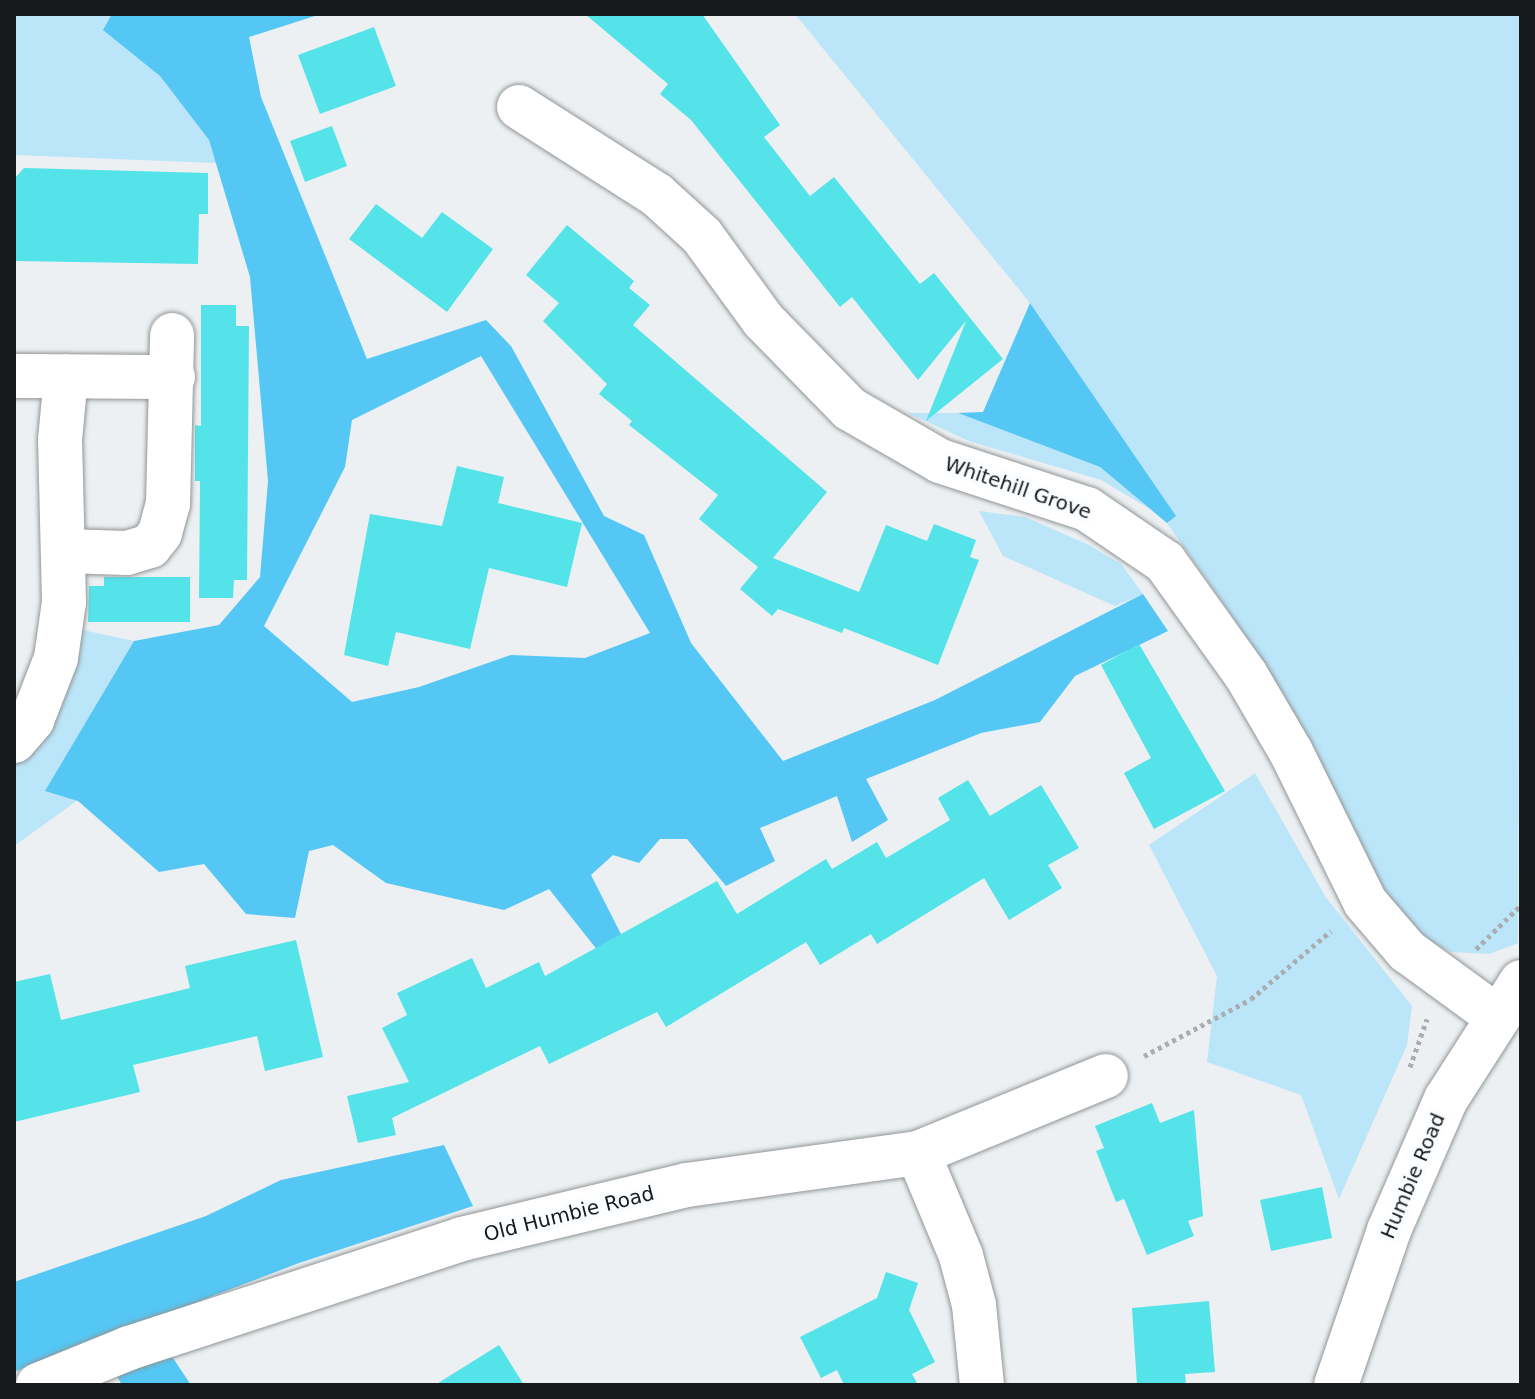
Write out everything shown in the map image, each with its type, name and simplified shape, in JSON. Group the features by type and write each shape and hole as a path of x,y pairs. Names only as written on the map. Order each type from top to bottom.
{"street":[{"name":"Whitehill Grove","path":"519,107 657,195 702,236 805,367 850,409 940,461 1087,509 1165,562 1203,609 1254,687 1365,902 1407,951 1508,999"},
{"path":"64,551 127,553 150,546 160,533 168,504 172,335"},
{"path":"14,376 173,377"},
{"path":"14,741 32,720 56,658 64,551 60,440 66,376"},
{"name":"Humbie Road","path":"1336,1385 1389,1230 1446,1099 1508,999"},
{"name":"Old Humbie Road","path":"38,1385 129,1348 462,1239 687,1185 918,1153 1106,1076"},
{"path":"918,1153 961,1256 974,1305 982,1385"}],"path":[{"path":"1106,1076 1251,999 1365,902"}],"shaded area":[{"path":"14,14 112,14 104,30 160,76 209,140 216,163 14,155"},
{"path":"112,14 321,14 249,37 261,97 367,359 486,320 511,346 604,516 644,535 691,643 783,761 935,700 1143,594 1168,631 1075,676 1040,722 981,733 866,779 888,820 852,842 837,796 760,828 775,861 726,886 687,839 660,839 639,863 613,855 591,875 627,946 602,956 549,889 504,910 386,883 333,845 309,851 295,918 246,914 204,864 159,872 78,801 45,791 134,641 219,625 260,577 268,481 250,277 209,140 160,76 103,30","holes":["481,356 650,633 585,658 511,655 419,687 352,702 264,626 345,467 352,420"]},
{"path":"795,14 1521,14 1518,943 1489,954 1452,952 1426,941 1388,898 1310,746 1232,616 1167,523 1175,515 1030,303"},
{"path":"1030,303 1176,516 1167,523 1100,467 958,413 983,412"},
{"path":"908,413 958,413 1100,467 1150,509 1101,480 969,441"},
{"path":"979,511 1025,517 1087,544 1121,564 1143,594 1115,606 1003,556"},
{"path":"78,629 134,641 46,790 78,800 14,846 14,766 46,720"},
{"path":"1255,773 1325,896 1412,1006 1407,1045 1339,1199 1301,1095 1207,1062 1217,976 1149,845"},
{"path":"444,1145 473,1206 299,1263 14,1372 14,1282 206,1216 281,1180"},
{"path":"169,1352 191,1385 122,1385 116,1375"}],"building":[{"path":"585,14 702,14 780,125 764,137 810,196 834,177 920,284 934,273 1003,359 926,421 966,321 918,380 852,297 840,307 691,120 660,94 668,84"},
{"path":"374,27 396,86 320,114 298,55"},
{"path":"332,126 347,166 305,182 290,141"},
{"path":"24,168 208,173 208,214 199,214 198,264 14,261 14,179"},
{"path":"376,204 422,238 442,212 493,249 447,312 349,239"},
{"path":"567,225 634,281 629,288 650,305 633,325 827,492 773,558 859,592 886,525 927,541 934,524 976,540 970,557 979,560 938,665 844,628 842,633 778,609 772,616 740,589 758,567 699,519 718,495 629,425 632,421 599,394 607,384 543,321 559,303 526,275"},
{"path":"201,305 236,305 236,326 249,326 247,580 234,580 233,598 199,598 200,481 195,481 195,425 201,426"},
{"path":"457,466 504,477 498,503 582,523 567,587 489,568 470,649 396,632 388,666 344,655 370,514 442,526"},
{"path":"104,577 190,577 190,622 88,622 89,586 104,586"},
{"path":"1139,644 1225,791 1154,829 1124,773 1151,758 1101,665"},
{"path":"968,780 990,816 1041,785 1079,848 1048,865 1062,888 1009,920 984,878 877,944 871,934 820,965 806,942 666,1027 657,1012 549,1064 540,1046 392,1118 396,1135 358,1143 347,1096 409,1082 382,1028 407,1015 397,993 472,958 486,988 539,962 545,976 717,881 737,914 826,859 832,869 877,842 886,858 950,820 938,798"},
{"path":"296,940 323,1057 265,1071 257,1036 133,1065 140,1092 14,1122 14,982 50,974 61,1020 190,988 185,966"},
{"path":"1152,1103 1160,1123 1194,1110 1203,1216 1188,1221 1194,1236 1147,1255 1124,1199 1116,1202 1096,1151 1104,1148 1095,1126"},
{"path":"1322,1187 1332,1238 1271,1251 1260,1200"},
{"path":"886,1272 918,1283 909,1310 935,1362 912,1374 918,1385 844,1385 837,1370 821,1378 800,1337 877,1298"},
{"path":"1209,1301 1215,1372 1185,1374 1186,1385 1137,1385 1132,1308"},
{"path":"499,1345 524,1385 435,1385"}]}
